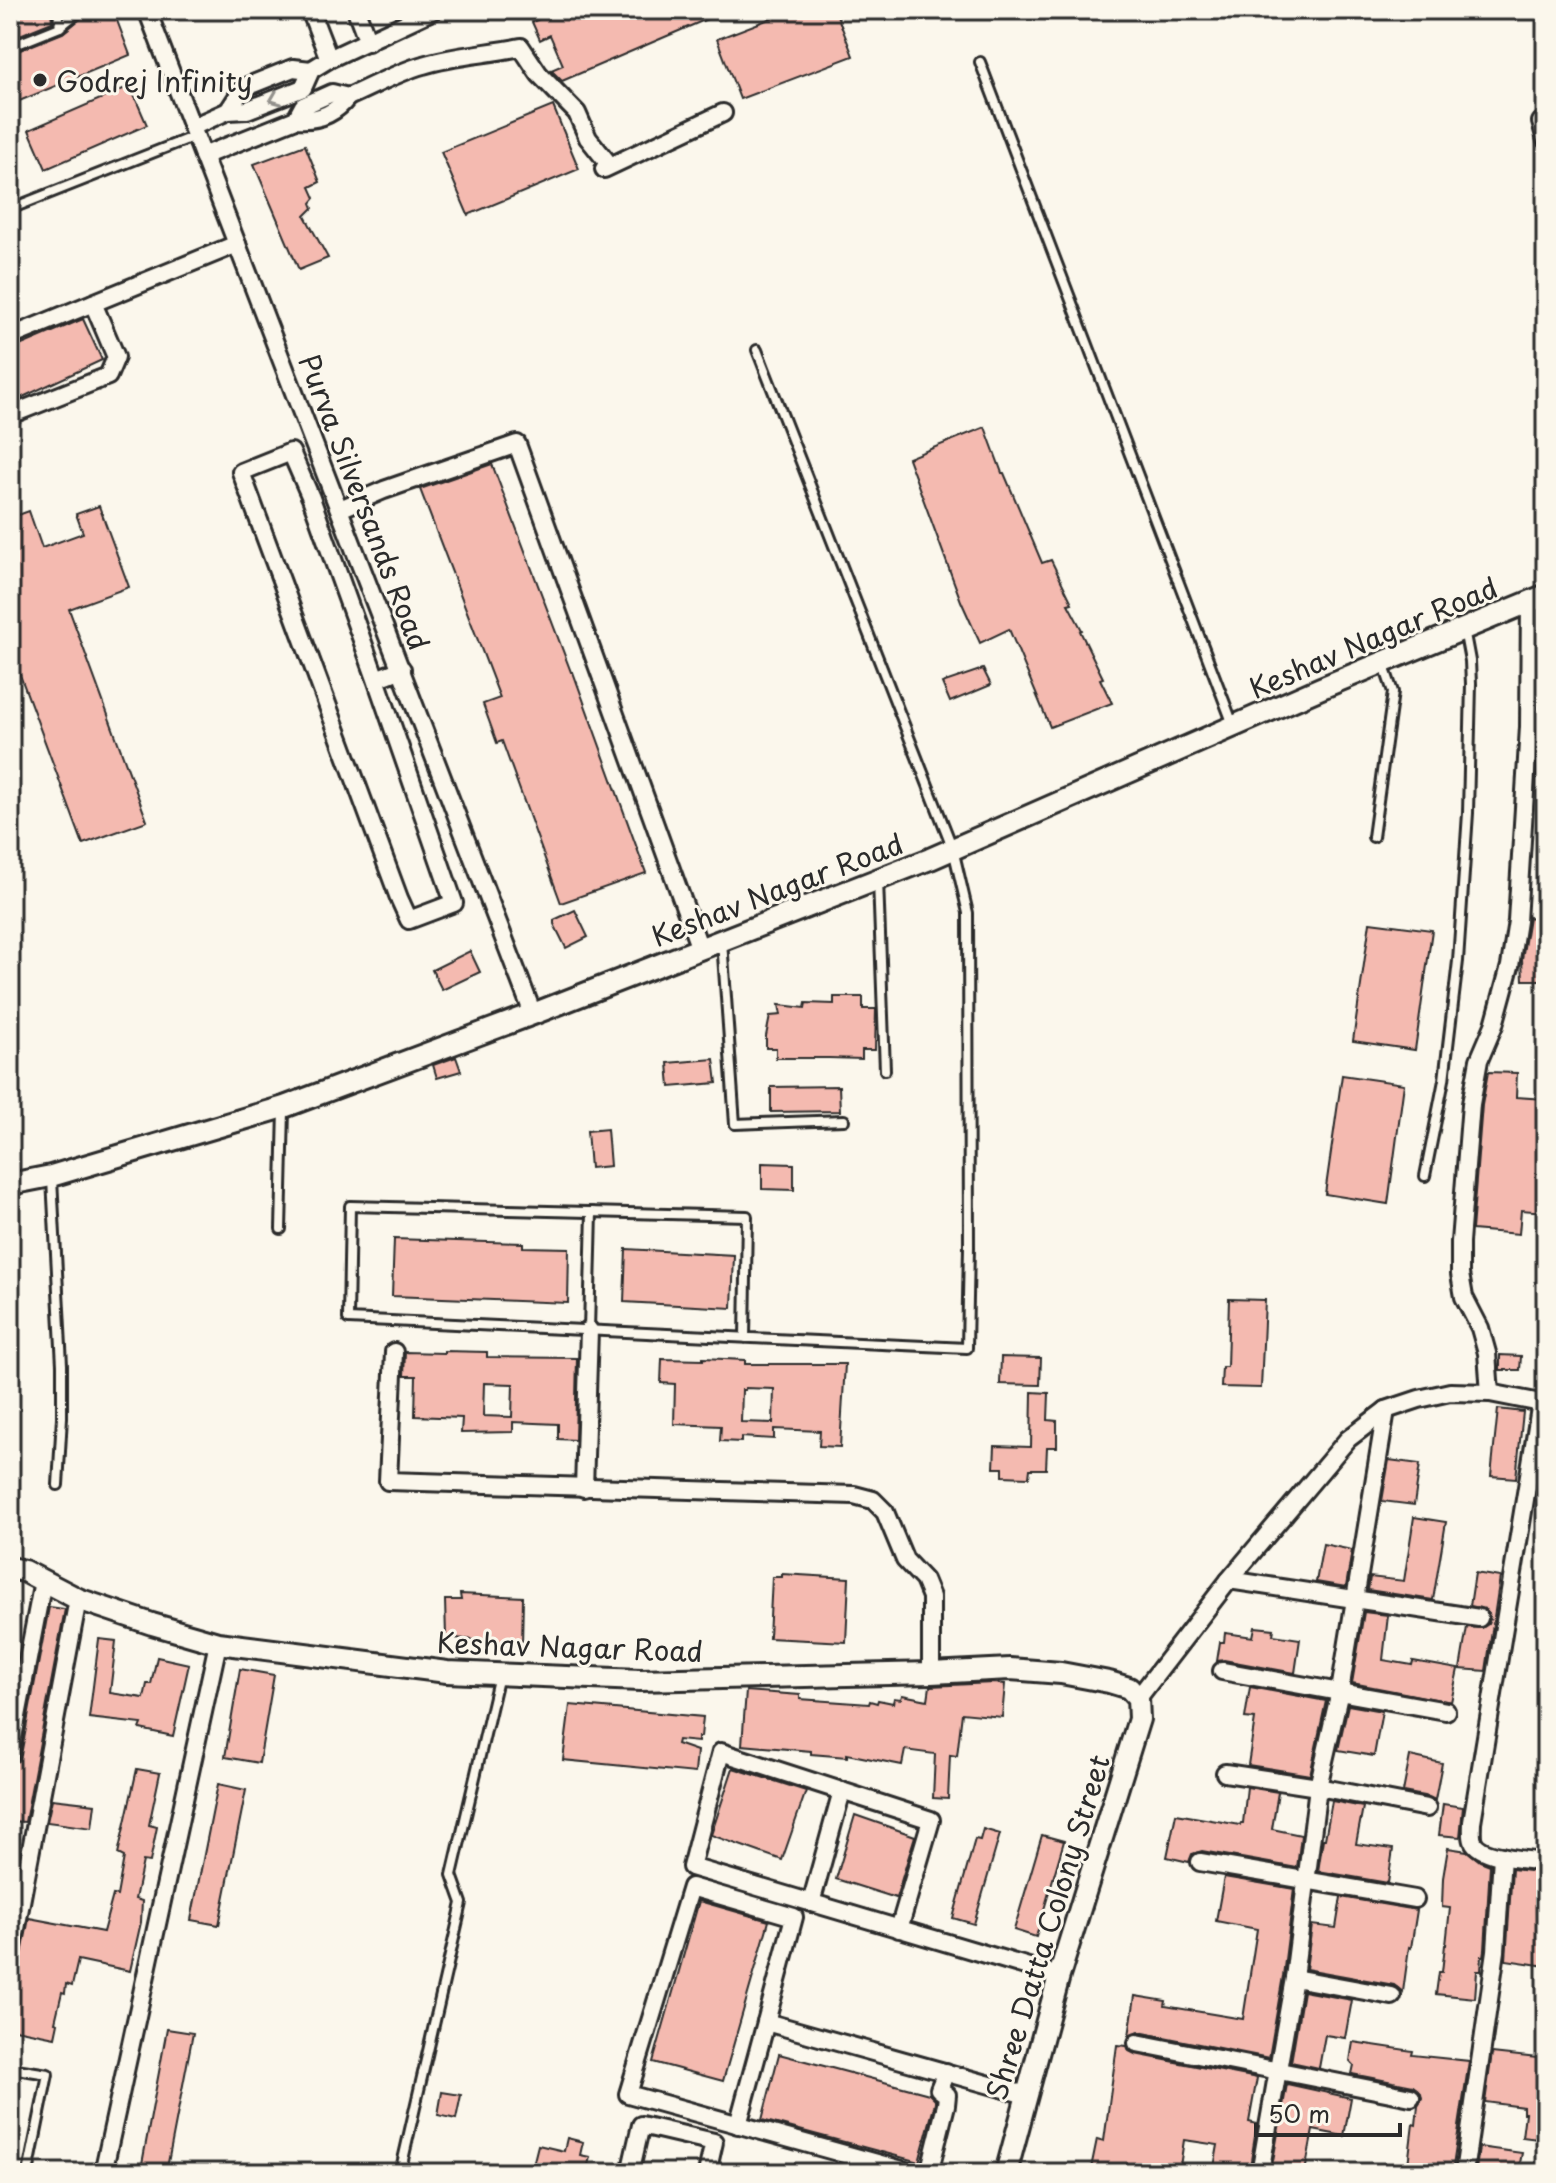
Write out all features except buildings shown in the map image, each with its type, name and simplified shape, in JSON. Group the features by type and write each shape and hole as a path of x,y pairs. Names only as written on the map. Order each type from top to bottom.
{"street":[{"name":"Purva Silversands Road","path":"147,10 533,1014"},
{"path":"310,10 329,59"},
{"path":"356,10 368,42"},
{"path":"194,132 228,111 247,110 303,88 311,70 329,59 434,10"},
{"path":"203,156 296,119 303,106 332,93 348,97 421,66 459,56 483,55 521,47 539,74 577,113 588,138 608,163 604,169 723,113"},
{"path":"1546,121 1541,122 1546,140"},
{"path":"10,337 237,244"},
{"path":"10,415 108,376 116,357 93,303"},
{"path":"340,509 384,490 517,444 700,949"},
{"path":"291,452 311,498 376,679 454,903 409,920 241,472 291,452"},
{"path":"1490,1393 1487,1353 1480,1328 1464,1297 1460,1242 1476,1075 1510,966 1517,921 1538,598"},
{"name":"Keshav Nagar Road","path":"10,1184 51,1176 284,1107 533,1014 953,849 1538,598"},
{"path":"376,679 402,669"},
{"path":"584,1488 589,1330"},
{"path":"394,1352 388,1481 854,1495 873,1500 885,1512 905,1560 924,1580 931,1597 931,1673"},
{"path":"1138,1698 1229,1580 1348,1439 1386,1410 1450,1392 1490,1393 1544,1403 1472,1822 1473,1841 1480,1849 1502,1856 1546,1862"},
{"path":"1260,2173 1294,1978 1318,1787 1340,1691 1386,1410"},
{"name":"Keshav Nagar Road","path":"10,1568 24,1571 78,1599 218,1643 447,1672 640,1680 1010,1669 1061,1673 1109,1682 1129,1688 1138,1698"},
{"path":"1229,1580 1479,1618"},
{"path":"10,1753 43,1581"},
{"path":"10,1961 78,1599"},
{"path":"103,2173 218,1643"},
{"path":"1222,1671 1446,1711"},
{"name":"Shree Datta Colony Street","path":"1006,2173 1059,1976 1139,1719 1138,1698"},
{"path":"899,1929 931,1820 721,1752 691,1867 811,1903 899,1929 1059,1976"},
{"path":"1225,1773 1427,1808"},
{"path":"811,1903 842,1791"},
{"path":"1464,2173 1496,1951 1502,1856"},
{"path":"1200,1862 1415,1899"},
{"path":"738,2125 794,1917 691,1887 628,2094 738,2125 913,2173"},
{"path":"1294,1978 1392,1996"},
{"path":"766,2022 1026,2095"},
{"path":"1137,2043 1411,2097"},
{"path":"925,2173 931,2165 946,2105 947,2095 939,2089 946,2072"},
{"path":"630,2173 641,2125 714,2142 707,2173"}],"lane":[{"path":"58,10 60,27"},
{"path":"10,47 60,27 81,10"},
{"path":"980,62 1234,727"},
{"path":"10,209 194,132"},
{"path":"745,1338 747,1216 350,1206 348,1319 745,1338 967,1348 968,913 953,849 757,350"},
{"path":"1425,1176 1444,1080 1458,961 1468,813 1471,684 1463,629"},
{"path":"1373,837 1393,692 1383,662"},
{"path":"878,879 885,1070"},
{"path":"722,940 735,1124 844,1120"},
{"path":"281,1229 284,1107"},
{"path":"51,1176 62,1365 58,1485"},
{"path":"589,1330 592,1212"},
{"path":"400,2173 462,1903 452,1875 499,1674"},
{"path":"10,2068 48,2074 28,2173"}],"place":[{"name":"Godrej Infinity","path":"40,80"}]}
